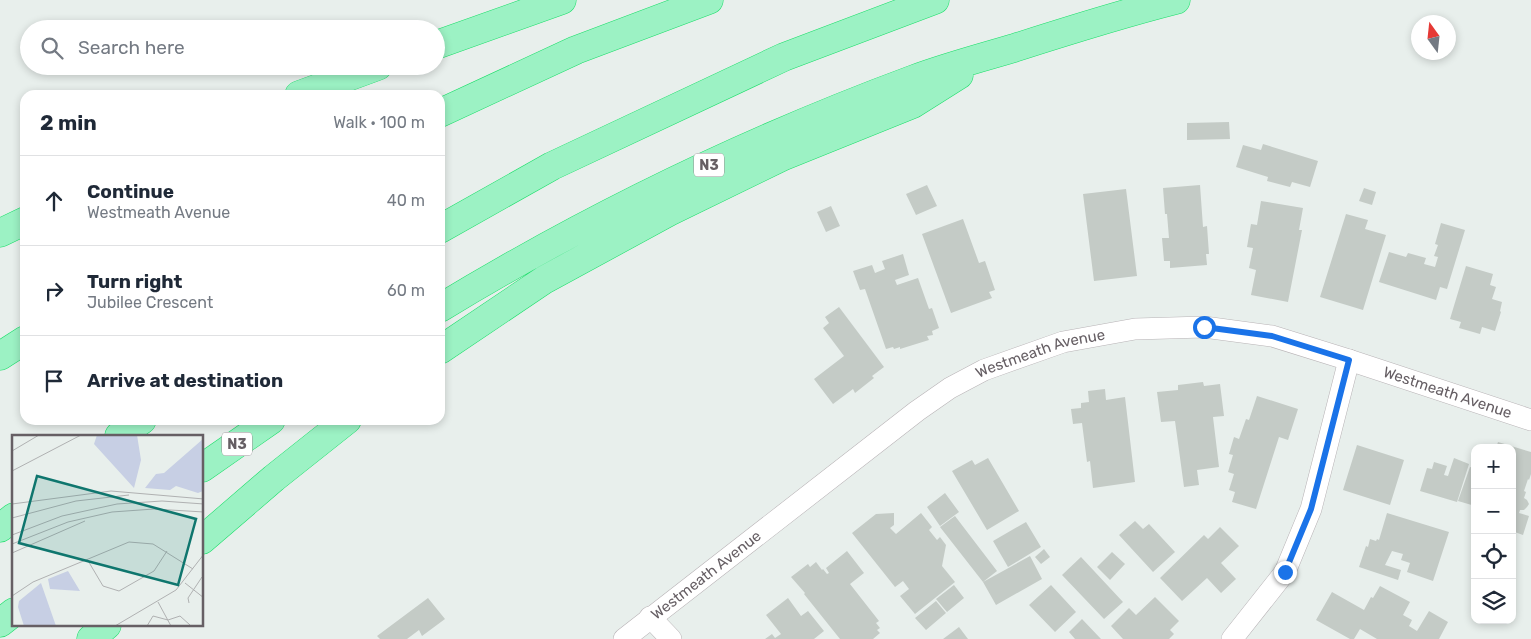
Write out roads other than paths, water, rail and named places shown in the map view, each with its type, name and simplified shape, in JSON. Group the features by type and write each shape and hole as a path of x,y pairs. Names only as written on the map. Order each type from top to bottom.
{"highway":[{"path":"445,42 562,0"},
{"path":"445,111 576,50 710,0"},
{"path":"445,226 552,166 784,57 935,0"},
{"name":"N3","path":"445,305 505,269 624,205 760,140 915,78 1135,10 1176,0"},
{"path":"445,347 544,280 669,212 784,156 913,104 992,54"},
{"path":"313,90 353,75"},
{"path":"0,232 20,223"},
{"path":"0,356 20,343"},
{"path":"120,435 135,425"},
{"name":"N3","path":"204,467 265,425"},
{"path":"204,538 274,478 341,425"},
{"path":"0,528 12,519"},
{"path":"0,623 12,614"},
{"path":"91,639 106,626"}],"street":[{"name":"Westmeath Avenue","path":"624,639 917,411 950,388 984,370 1063,342 1135,329 1204,327 1272,336 1531,420"},
{"path":"1232,639 1285,572 1304,527 1311,509 1349,360"},
{"path":"650,617 671,639"}]}
